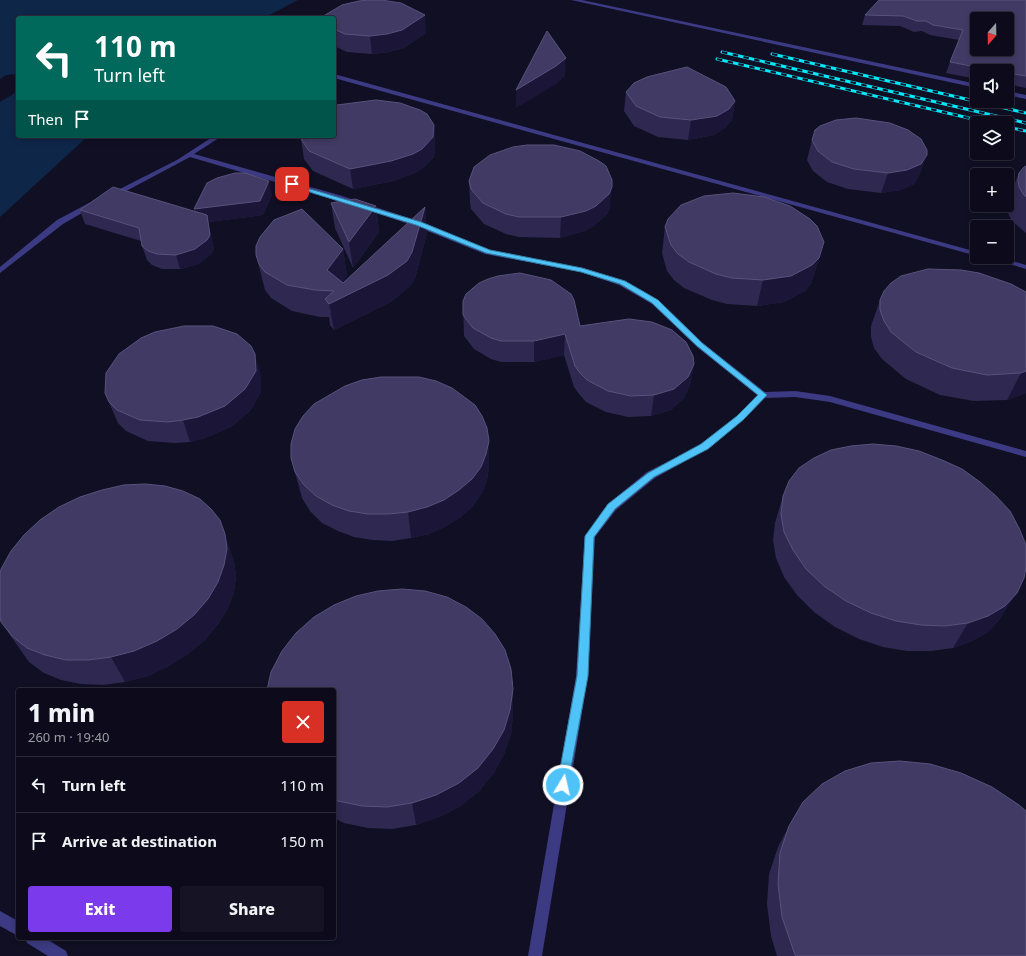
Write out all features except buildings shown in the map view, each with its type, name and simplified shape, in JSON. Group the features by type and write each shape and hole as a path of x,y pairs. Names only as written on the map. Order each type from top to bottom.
{"lane":[{"path":"574,0 970,85"},
{"path":"336,77 970,252"},
{"path":"1014,94 1026,97"},
{"path":"0,271 60,222 189,155 216,138"},
{"path":"189,155 344,199 418,224 488,252 582,270 622,283 655,302 700,344 763,395 795,394 830,399 1026,454"},
{"path":"1014,264 1026,267"},
{"path":"535,956 582,676 590,536 617,502 651,475 704,446 740,418 763,395"},
{"path":"0,918 16,928"},
{"path":"35,940 61,956"}],"water":[{"path":"0,0 298,0 268,16 16,16 16,138 86,138 0,217"}],"pier":[{"path":"16,74 16,92 0,102 0,79 6,75"}],"railway":[{"path":"722,52 1026,123"},
{"path":"772,54 1026,113"},
{"path":"717,59 970,118"},
{"path":"1014,128 1026,131"}],"route":[{"path":"292,184 418,224 488,252 582,270 622,283 655,302 700,344 763,395 740,418 704,446 651,475 612,507 590,536 582,676 563,785"}]}
